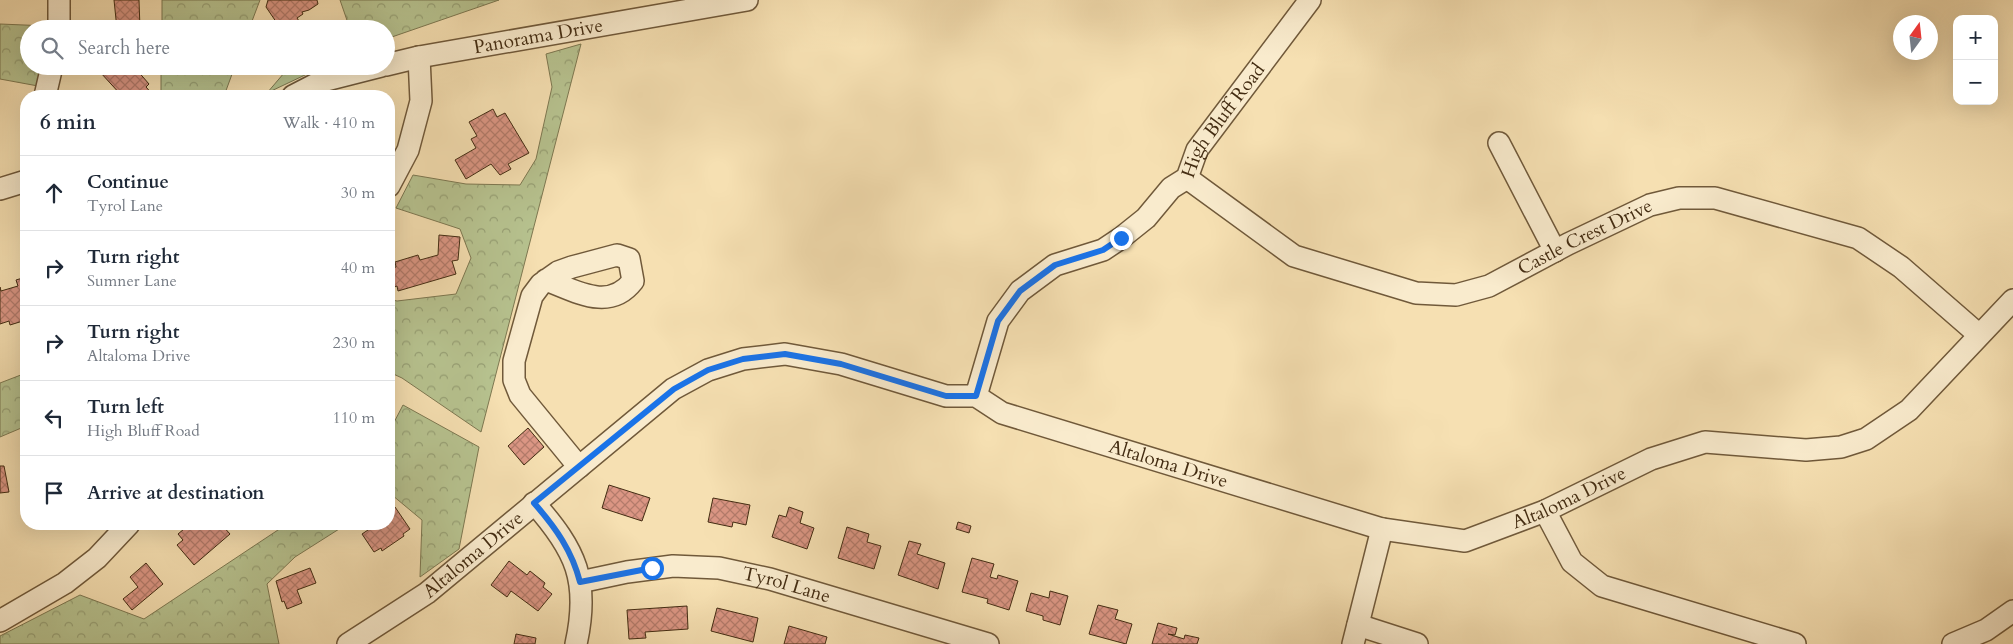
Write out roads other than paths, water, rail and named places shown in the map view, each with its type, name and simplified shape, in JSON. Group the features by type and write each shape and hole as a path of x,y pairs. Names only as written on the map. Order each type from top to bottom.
{"street":[{"path":"58,0 59,20"},
{"name":"Panorama Drive","path":"395,63 419,57 747,0"},
{"name":"High Bluff Road","path":"976,396 998,321 1020,291 1055,265 1103,250 1121,238 1146,218 1171,188 1187,178 1197,150 1310,0"},
{"path":"395,175 408,150 421,101 419,57"},
{"path":"46,90 50,75"},
{"path":"305,90 322,81 346,75"},
{"path":"1499,143 1555,251"},
{"name":"Castle Crest Drive","path":"1187,178 1294,256 1416,293 1456,295 1489,286 1555,251 1650,205 1679,198 1715,198 1858,238 1902,267 1978,334"},
{"path":"0,189 20,183"},
{"path":"546,280 540,284 532,296 514,362 514,380 520,395 579,467"},
{"name":"Altaloma Drive","path":"348,644 427,593 674,389 708,370 743,359 785,354 841,364 946,396 976,396 1002,413 1382,529 1465,541 1545,510 1651,459 1705,442 1806,450 1841,447 1866,439 1909,410 1978,334 2013,300"},
{"path":"534,503 569,550 580,582 582,616 576,644"},
{"path":"1545,510 1572,562 1602,586 1795,644"},
{"path":"1382,529 1355,635 1417,644"},
{"path":"0,621 68,580 97,558 123,530"},
{"name":"Tyrol Lane","path":"580,582 666,566 719,568 770,579 988,644"},
{"path":"1954,644 1986,630 2013,611"}]}
